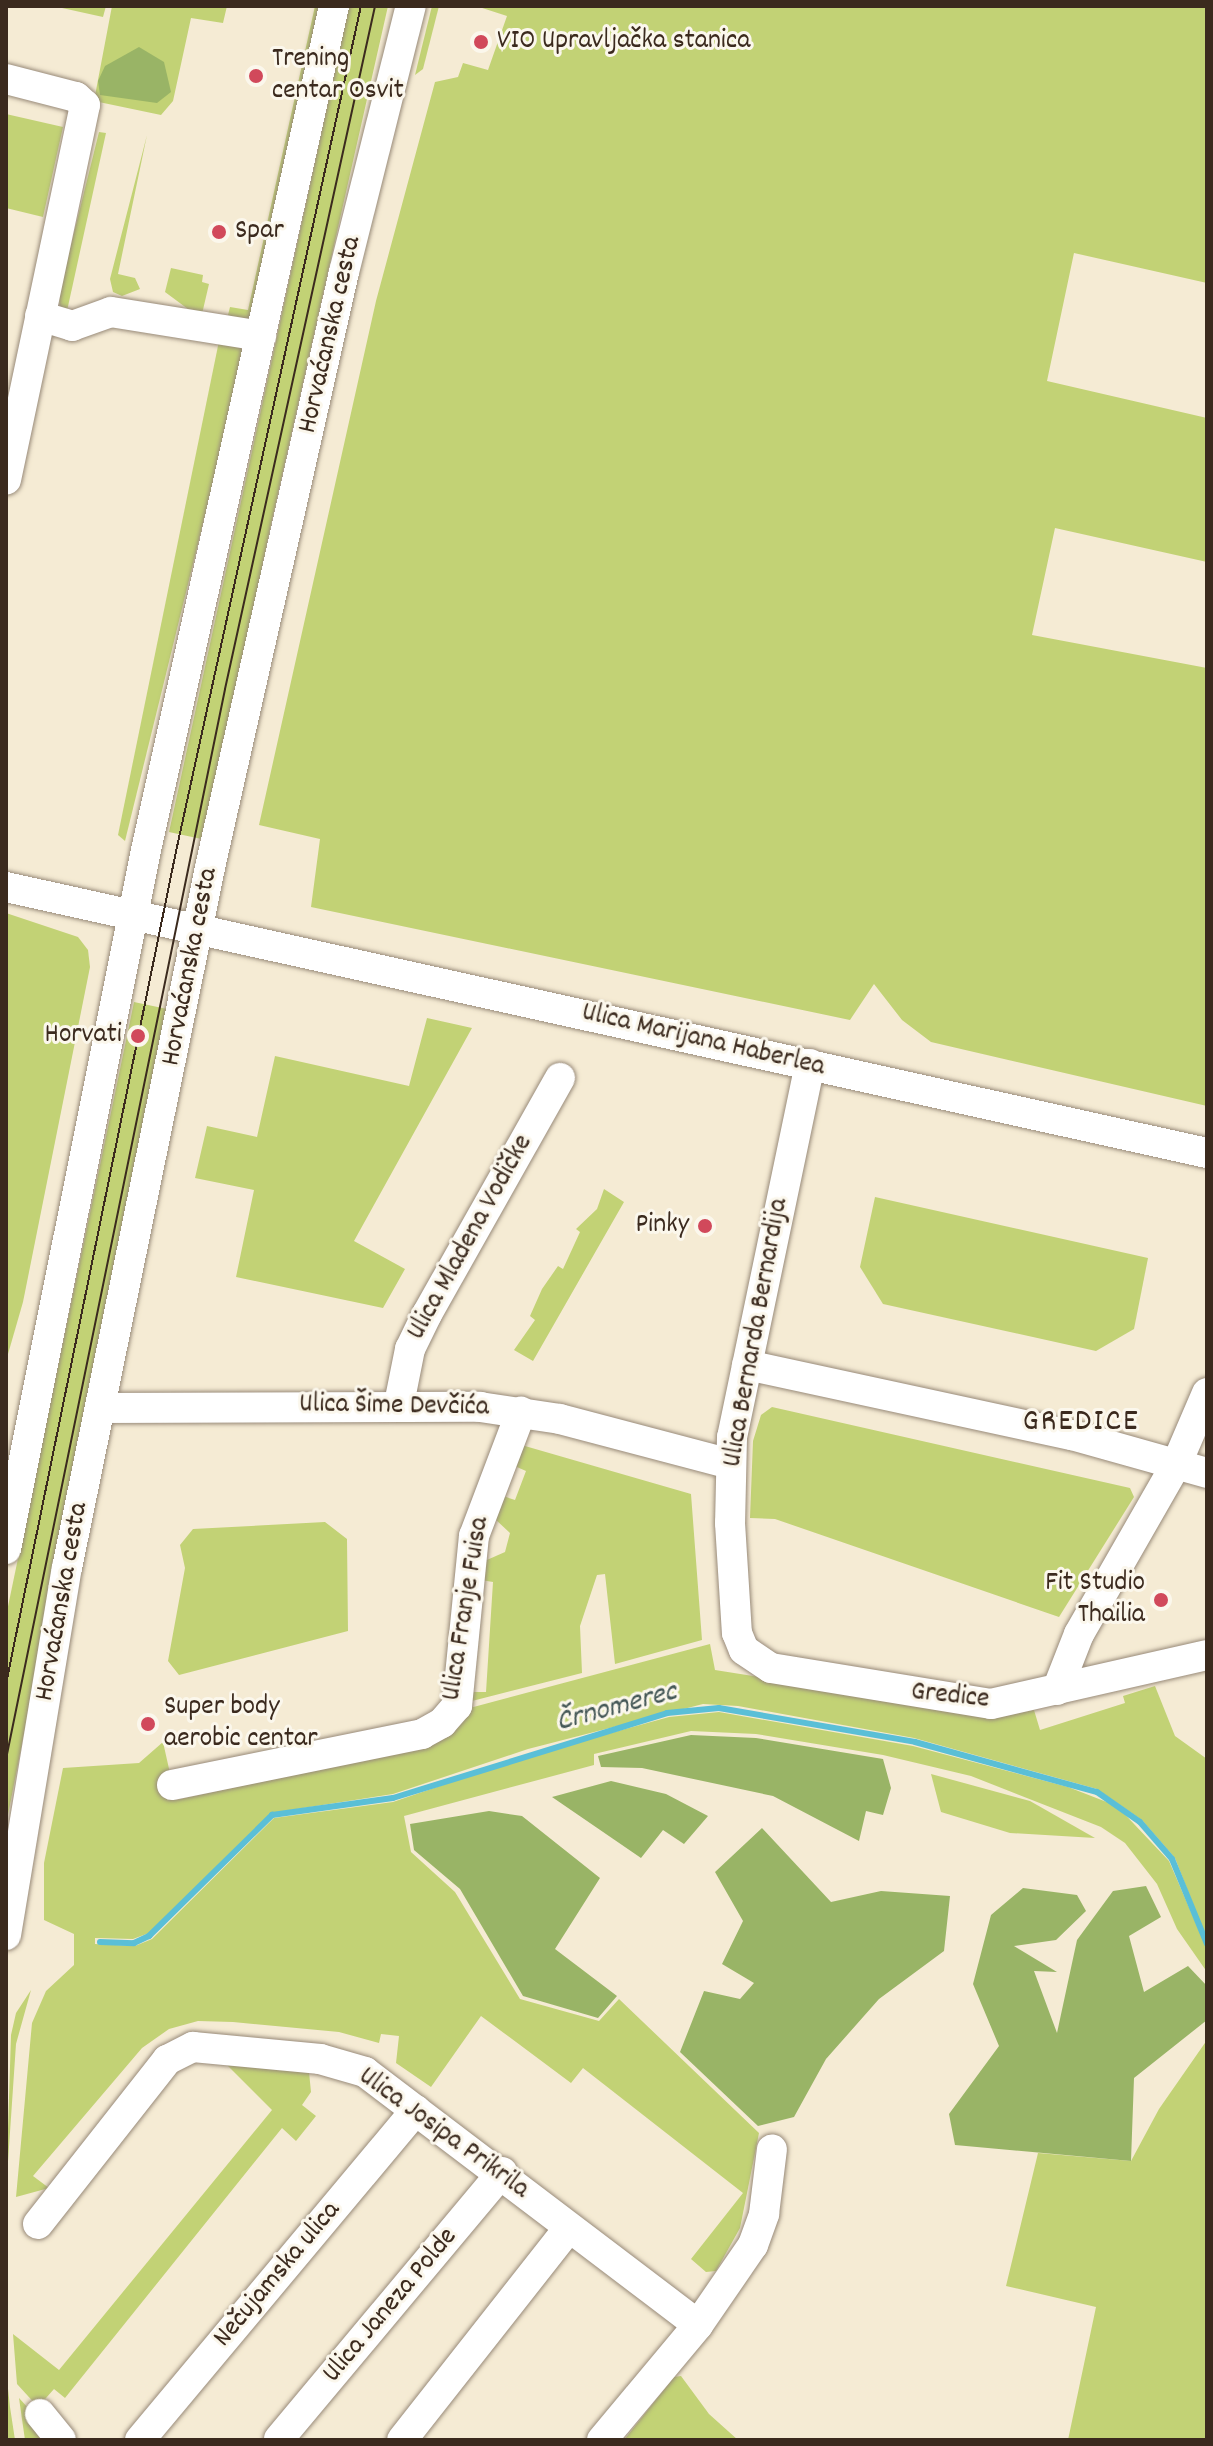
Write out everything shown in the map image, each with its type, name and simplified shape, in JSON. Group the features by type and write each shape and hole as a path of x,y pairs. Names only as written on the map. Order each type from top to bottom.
{"street":[{"path":"6,1549 135,916 334,6"},
{"name":"Horvaćanska cesta","path":"6,1935 65,1584 199,929 341,288 411,6"},
{"path":"6,79 76,97 85,105 6,480"},
{"path":"40,316 72,326 101,313 123,313 261,336"},
{"name":"Ulica Marijana Haberlea","path":"6,887 1207,1153"},
{"name":"Ulica Bernarda Bernardija","path":"744,1650 737,1633 730,1464 747,1365 810,1064"},
{"name":"Ulica Mladena Vodičke","path":"399,1404 410,1349 427,1314 560,1078"},
{"path":"747,1365 1177,1463 1207,1473"},
{"path":"1057,1690 1079,1634 1177,1463 1207,1393"},
{"name":"Ulica Šime Devčića","path":"100,1408 399,1404 521,1412 730,1464"},
{"name":"Ulica Franje Fuisa","path":"172,1785 422,1734 442,1723 457,1706 466,1577 474,1536 521,1412"},
{"name":"Gredice","path":"744,1650 771,1668 963,1703 1016,1701 1207,1655"},
{"name":"Ulica Josipa Prikrila","path":"38,2224 167,2060 193,2047 320,2059 365,2072 502,2172 569,2228 698,2325"},
{"name":"Nečujamska ulica","path":"140,2440 416,2110"},
{"path":"602,2440 698,2325 753,2245 764,2214 772,2149"},
{"name":"Ulica Janeza Polde","path":"279,2439 502,2172"},
{"path":"402,2440 569,2228"},
{"path":"40,2414 61,2440"}],"green space":[{"path":"53,6 106,6 103,17"},
{"path":"112,6 227,6 223,23 191,18 173,101 161,115 94,101"},
{"path":"315,6 323,6 253,316 245,323 228,315 230,307 248,310"},
{"path":"349,6 388,6 270,529 206,840 169,832"},
{"path":"432,6 439,6 423,69 415,75"},
{"path":"476,6 1207,6 1207,283 1074,253 1047,381 1207,418 1207,562 1055,528 1032,635 1207,668 1207,1106 931,1042 902,1020 874,984 850,1020 311,907 320,839 259,825 376,301 435,82 458,77 463,63 488,70 507,16"},
{"path":"139,47 164,62 171,92 157,103 100,95 98,81 105,66"},
{"path":"6,114 63,127 43,217 6,208"},
{"path":"99,132 106,133 67,311 60,307 59,293"},
{"path":"147,135 118,274 135,278 140,289 122,296 113,292 110,279"},
{"path":"171,268 203,275 202,282 209,284 202,314 192,312 165,292"},
{"path":"219,341 242,344 244,356 125,841 118,835"},
{"path":"6,913 78,937 88,950 90,967 23,1302 6,1361"},
{"path":"134,1002 167,1009 6,1825 6,1616"},
{"path":"427,1018 472,1028 354,1241 405,1269 383,1308 236,1277 254,1190 195,1178 207,1126 257,1137 275,1056 409,1086"},
{"path":"604,1189 624,1202 533,1361 514,1350 535,1320 530,1316 542,1289 558,1266 563,1269 580,1232 576,1229 597,1209"},
{"path":"875,1197 1148,1258 1134,1329 1096,1351 883,1304 860,1267"},
{"path":"772,1407 1130,1488 1134,1497 1059,1617 775,1519 750,1518 753,1441 761,1415"},
{"path":"518,1444 691,1494 702,1640 615,1664 605,1574 597,1575 580,1626 582,1673 472,1701 471,1692 486,1692 493,1582 475,1579 480,1563 505,1552 510,1533 495,1519 497,1494 515,1500 526,1471 510,1464"},
{"path":"325,1522 347,1539 348,1631 179,1675 168,1661 185,1568 180,1545 193,1529"},
{"path":"710,1644 715,1670 1004,1716 1034,1710 1040,1730 1125,1703 1123,1696 1155,1686 1175,1736 1207,1759 1207,1940 1175,1858 1142,1820 1097,1789 914,1738 738,1706 703,1704 528,1749 393,1794 271,1813 149,1933 133,1939 95,1938 95,1944 135,1946 152,1939 274,1818 393,1802 531,1755 669,1717 719,1712 913,1746 1068,1787 1117,1806 1169,1861 1207,1949 1207,1972 1177,1929 1157,1884 1125,1843 1101,1827 971,1776 883,1755 756,1734 691,1731 594,1754 594,1765 404,1816 411,1852 455,1892 520,1999 599,2021 619,1999 759,2133 740,2228 716,2271 706,2272 691,2259 743,2193 583,2068 571,2083 481,2016 431,2087 396,2063 399,2036 381,2034 379,2043 339,2032 233,2022 198,2021 169,2029 142,2048 33,2176 49,2188 16,2197 32,2023 46,1991 74,1965 74,1934 44,1920 44,1863 63,1768 139,1763 163,1742 176,1800 353,1762 466,1709"},
{"path":"691,1735 756,1738 883,1759 891,1788 883,1815 866,1811 859,1841 773,1796 642,1768 601,1767 598,1756"},
{"path":"931,1774 1030,1801 1095,1838 1010,1833 941,1812"},
{"path":"611,1781 666,1794 708,1816 684,1844 663,1830 641,1858 552,1797"},
{"path":"489,1811 522,1816 600,1878 555,1949 617,1996 598,2018 523,1996 460,1889 414,1850 410,1824"},
{"path":"762,1828 831,1902 881,1891 950,1896 944,1951 879,1999 826,2059 794,2117 758,2126 680,2052 704,1991 740,1999 754,1983 722,1964 743,1921 715,1872"},
{"path":"1146,1886 1161,1917 1129,1936 1144,1992 1188,1966 1207,1986 1207,2020 1134,2078 1131,2161 955,2145 949,2114 999,2046 973,1984 991,1915 1023,1888 1077,1895 1086,1911 1056,1940 1014,1946 1057,1972 1034,1971 1057,2033 1077,1940 1113,1891"},
{"path":"31,1990 16,2044 6,2191 11,2035 16,2013"},
{"path":"1207,2040 1207,2440 1068,2440 1096,2307 1006,2286 1038,2153 1131,2161 1159,2109"},
{"path":"227,2065 309,2072 311,2092 302,2105 316,2116 296,2141 282,2128 65,2398 54,2389 38,2407 17,2384 13,2334 59,2370 272,2110"},
{"path":"6,2370 10,2407 15,2440 6,2440"},
{"path":"681,2376 709,2414 738,2440 624,2440 674,2377"},
{"path":"19,2398 30,2410 51,2440 25,2440"}],"waterway":[{"name":"Črnomerec","path":"100,1942 134,1943 149,1936 272,1815 393,1798 667,1713 719,1708 915,1742 1097,1792 1140,1822 1172,1859 1207,1944"}],"tram line":[{"path":"6,1684 175,856 361,6"},
{"path":"6,1759 225,689 375,6"}],"place":[{"name":"VIO Upravljačka stanica","path":"481,42"},
{"name":"Trening centar Osvit","path":"256,76"},
{"name":"Spar","path":"219,232"},
{"name":"Horvati","path":"138,1036"},
{"name":"Pinky","path":"705,1226"},
{"name":"Fit Studio Thailia","path":"1161,1600"},
{"name":"Super body aerobic centar","path":"148,1724"}],"district":[{"name":"GREDICE","path":"1081,1423"}]}
